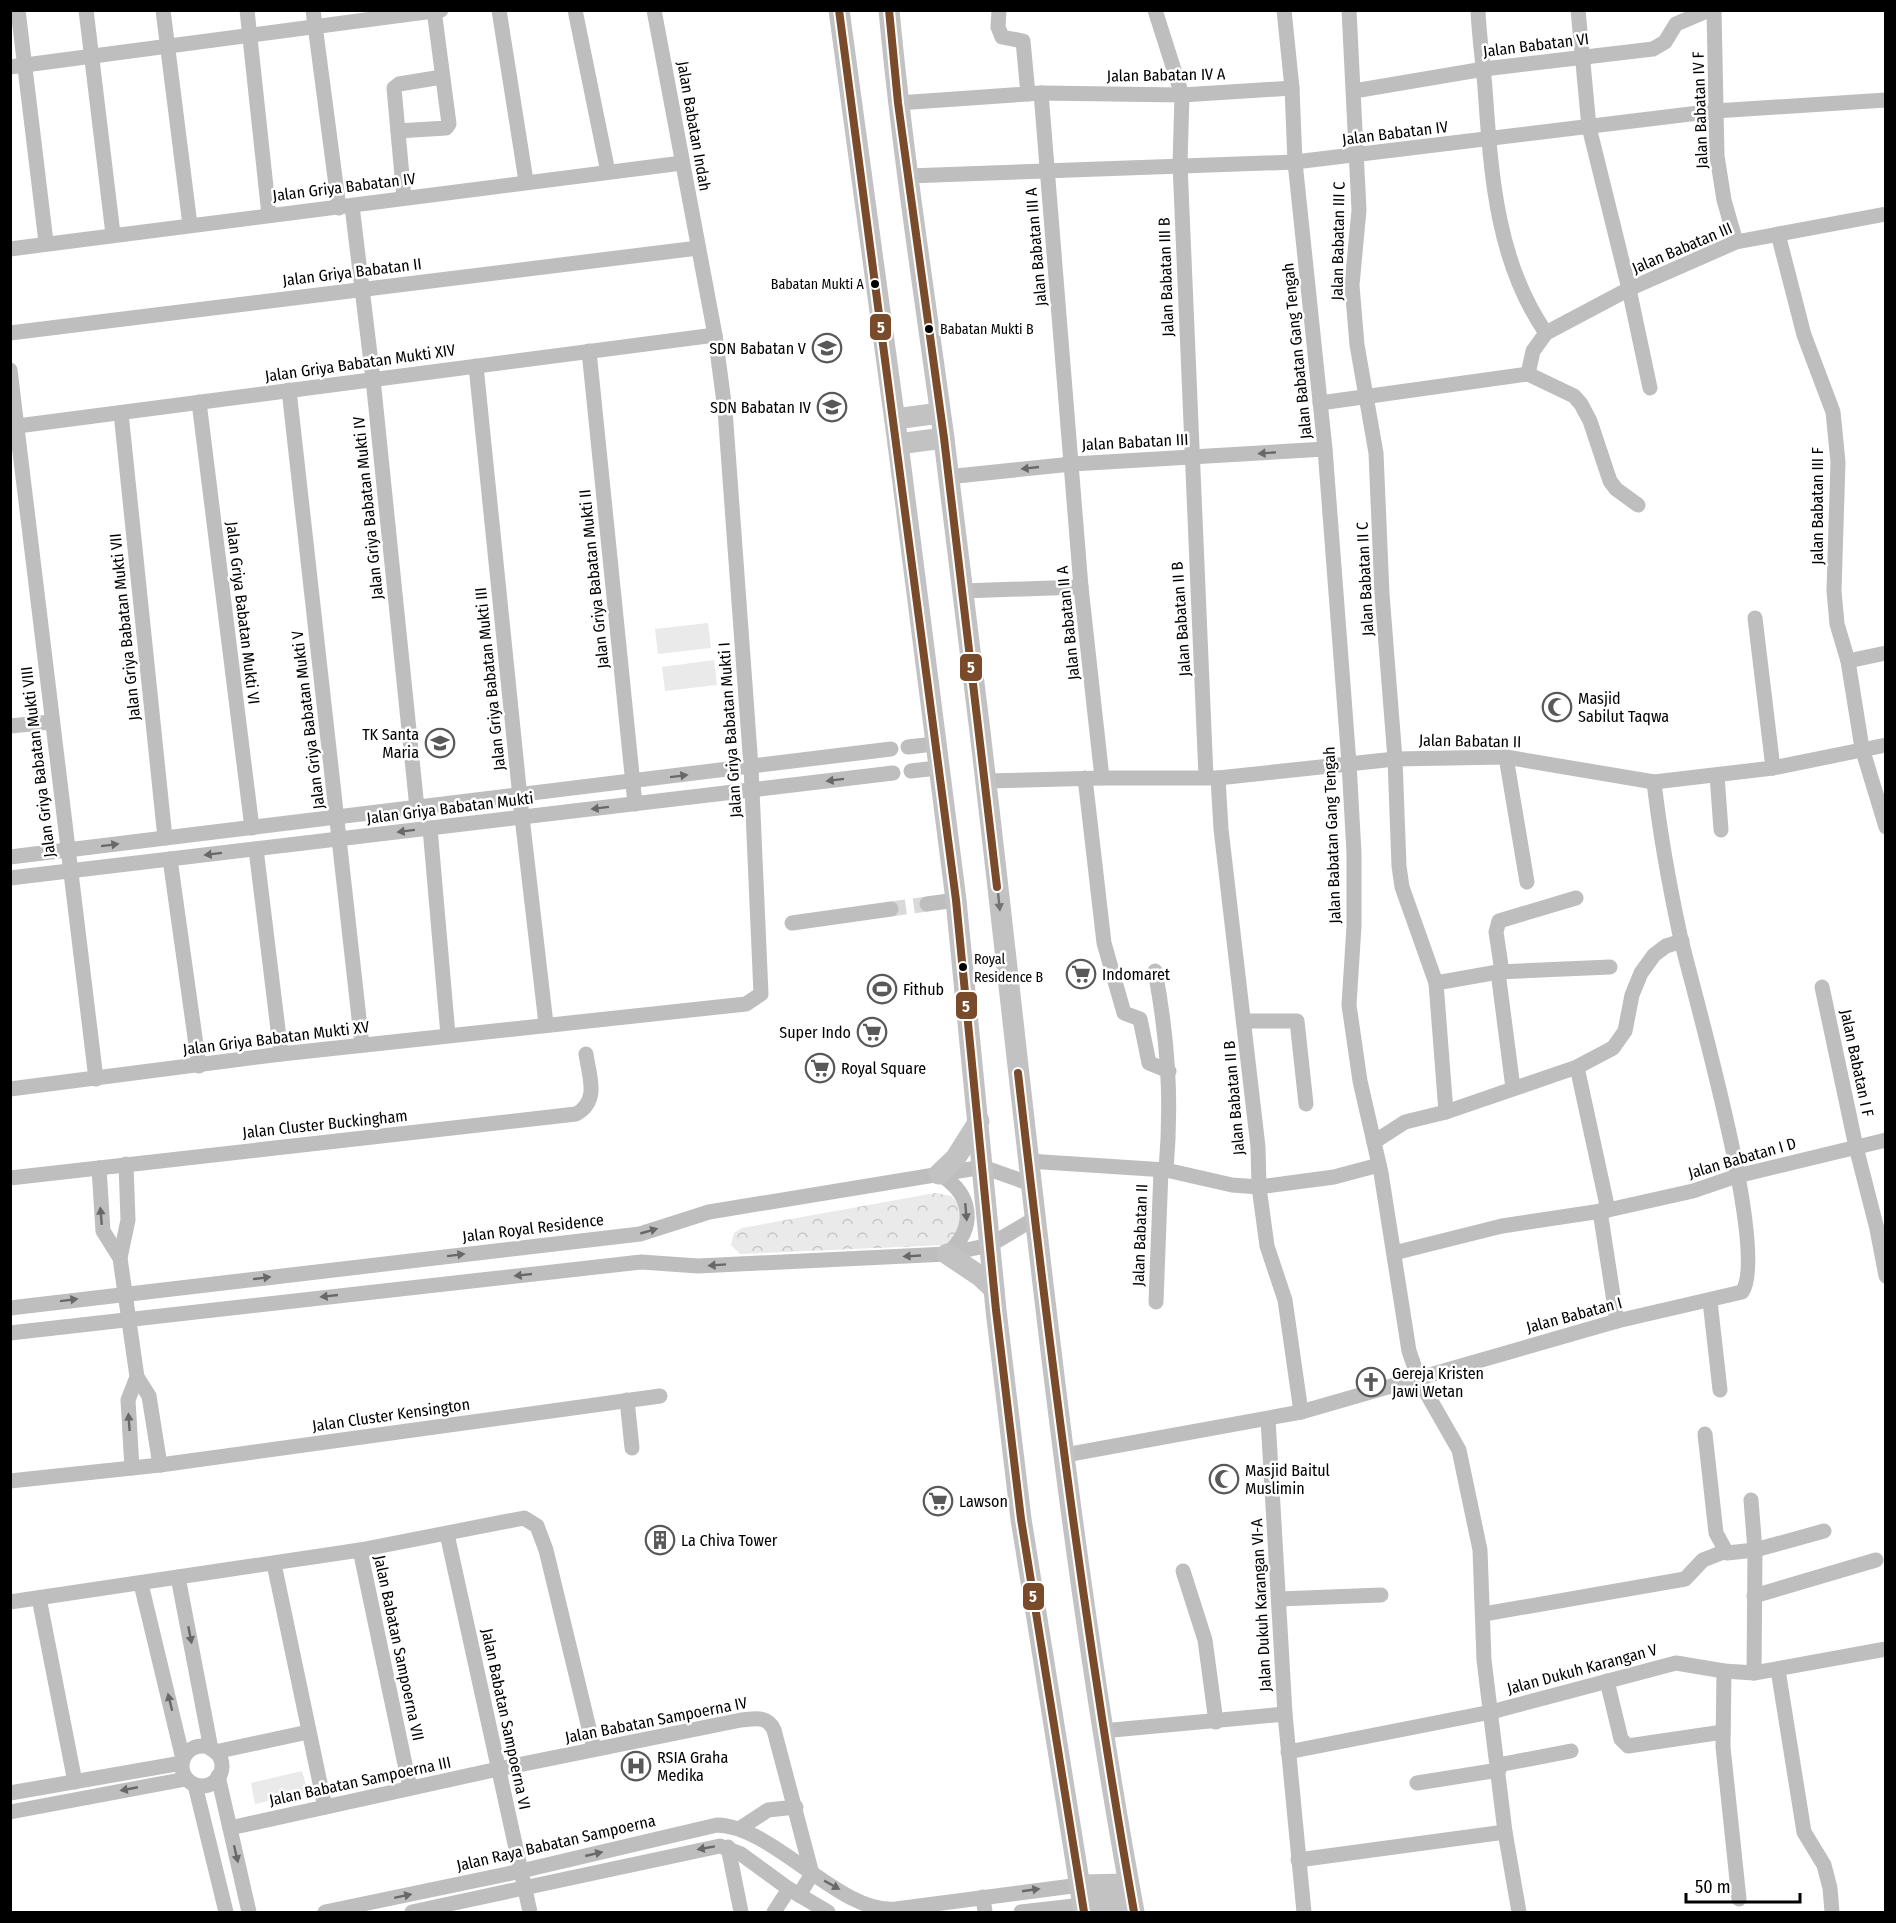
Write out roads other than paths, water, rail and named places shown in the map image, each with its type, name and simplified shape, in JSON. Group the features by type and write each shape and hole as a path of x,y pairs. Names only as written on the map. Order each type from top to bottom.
{"main road":[{"path":"839,10 922,441 934,744 956,900 994,1243 994,1289 1021,1519 1086,1899 1126,1898 1027,1175 986,781 947,477 922,441 918,416 908,176 889,10"},
{"path":"939,1174 955,1159 979,1121"},
{"path":"947,1254 964,1264 994,1289"}],"street":[{"path":"18,10 18,66 46,242"},
{"path":"86,10 113,234"},
{"path":"163,10 190,225"},
{"path":"247,10 269,215"},
{"name":"Jalan Griya Babatan Mukti IV","path":"313,10 373,380 417,807"},
{"path":"499,10 526,181"},
{"path":"575,10 608,172"},
{"name":"Jalan Babatan Indah","path":"654,10 698,248"},
{"path":"999,10 998,27 1002,37 1023,41 1048,171"},
{"name":"Jalan Babatan III B","path":"1155,10 1182,95 1180,164 1192,457"},
{"name":"Jalan Babatan Gang Tengah","path":"1284,10 1292,88 1295,162 1325,449 1354,853 1354,926 1349,1005 1371,1136 1379,1165 1409,1351 1419,1380 1458,1450 1480,1550 1484,1660 1505,1832 1519,1912"},
{"name":"Jalan Babatan III C","path":"1349,10 1359,210 1352,285 1357,345 1367,397"},
{"path":"1478,10 1496,212 1529,309 1546,333 1533,351 1528,374"},
{"path":"1578,10 1589,127 1629,289 1650,388"},
{"name":"Jalan Babatan VI","path":"1354,91 1484,69 1653,49 1665,42 1676,24 1709,10"},
{"name":"Jalan Babatan IV F","path":"1714,10 1717,156 1724,200 1736,242"},
{"path":"18,66 436,11 448,126 398,131"},
{"path":"404,198 394,88 399,84 442,77"},
{"name":"Jalan Babatan IV A","path":"898,103 1035,94 1182,95 1292,88"},
{"name":"Jalan Babatan IV","path":"908,176 1180,164 1295,162 1715,111 1886,100"},
{"name":"Jalan Griya Babatan IV","path":"10,249 46,242 345,207 526,181 682,163"},
{"name":"Jalan Babatan III A","path":"1048,171 1072,464"},
{"name":"Jalan Babatan III","path":"1546,333 1629,289 1736,242 1886,214"},
{"name":"Jalan Babatan III F","path":"1778,234 1804,335 1833,412 1838,462 1834,591 1837,624 1848,661 1862,748 1886,827"},
{"name":"Jalan Griya Babatan II","path":"10,333 698,248"},
{"name":"Jalan Griya Babatan Mukti I","path":"546,1024 746,1004 758,999 761,989 751,767 725,410 715,335 698,248"},
{"name":"Jalan Griya Babatan Mukti XIV","path":"14,427 715,335"},
{"name":"Jalan Griya Babatan Mukti II","path":"589,351 635,804"},
{"name":"Jalan Griya Babatan Mukti III","path":"476,366 522,817 546,1024"},
{"name":"Jalan Griya Babatan Mukti VIII","path":"10,370 14,427 96,1079"},
{"path":"1320,403 1528,374 1574,396 1581,404 1590,421 1610,481 1616,489 1638,506"},
{"name":"Jalan Griya Babatan Mukti V","path":"289,390 362,1045"},
{"name":"Jalan Babatan II C","path":"1367,397 1376,453 1382,594 1402,887 1436,983 1446,1104"},
{"name":"Jalan Griya Babatan Mukti VI","path":"199,402 252,828"},
{"name":"Jalan Griya Babatan Mukti VII","path":"121,413 165,838"},
{"name":"Jalan Babatan III","path":"947,477 1072,464 1325,449"},
{"name":"Jalan Babatan II B","path":"1192,457 1212,778 1221,829 1244,1021 1258,1147 1258,1179 1267,1245 1285,1299 1301,1412"},
{"name":"Jalan Babatan II A","path":"1072,464 1081,587 1102,778"},
{"path":"962,591 1081,587"},
{"path":"1755,618 1773,768"},
{"path":"1848,661 1886,653"},
{"path":"10,726 51,722"},
{"path":"908,747 934,744"},
{"name":"Jalan Babatan II","path":"986,781 1212,778 1395,759 1506,757 1654,782 1773,768 1862,748 1886,745"},
{"name":"Jalan Griya Babatan Mukti","path":"10,857 888,750 890,774 10,878"},
{"path":"1506,757 1527,882"},
{"path":"911,771 937,768"},
{"path":"1717,775 1722,830"},
{"path":"1085,778 1104,943 1124,1013 1127,1017 1140,1019 1149,1063 1170,1071"},
{"name":"Jalan Babatan I","path":"1065,1455 1301,1412 1419,1380 1617,1321 1741,1292 1749,1278 1749,1257 1737,1176 1710,1045 1681,935 1664,858 1654,782"},
{"path":"430,828 448,1035"},
{"path":"256,849 281,1054"},
{"path":"170,859 199,1066"},
{"path":"1512,1083 1496,932 1499,921 1576,898"},
{"path":"927,904 956,900"},
{"path":"792,923 891,909"},
{"path":"1371,1136 1446,1104 1512,1083 1577,1067 1616,1046 1625,1031 1632,995 1641,973 1654,955 1681,935"},
{"path":"1436,983 1500,972 1610,967"},
{"name":"Jalan Babatan II","path":"1155,971 1166,1031 1170,1071 1156,1302"},
{"name":"Jalan Babatan I F","path":"1822,987 1886,1276"},
{"path":"1244,1021 1297,1021 1306,1104"},
{"name":"Jalan Griya Babatan Mukti XV","path":"10,1089 281,1054 546,1024"},
{"name":"Jalan Cluster Buckingham","path":"10,1178 576,1114 587,1107 591,1100 586,1054"},
{"path":"1577,1067 1604,1211 1617,1321"},
{"name":"Jalan Babatan I D","path":"1394,1253 1502,1226 1604,1211 1693,1191 1737,1176 1886,1140"},
{"path":"126,1164 128,1220 120,1258 137,1377 145,1387 151,1402 160,1465"},
{"name":"Jalan Royal Residence","path":"10,1308 640,1234 703,1214 986,1168 1027,1175 1165,1166 1232,1185 1258,1179 1334,1177 1379,1165"},
{"path":"99,1168 103,1231 120,1258"},
{"path":"939,1174 958,1189 967,1212 963,1236 947,1254"},
{"path":"10,1333 641,1262 698,1266 947,1254 994,1243 1033,1221"},
{"path":"1710,1301 1720,1390"},
{"path":"132,1468 128,1406 130,1390 137,1377"},
{"name":"Jalan Cluster Kensington","path":"10,1481 160,1465 660,1396"},
{"path":"627,1400 632,1448"},
{"name":"Jalan Dukuh Karangan VI-A","path":"1268,1419 1285,1714 1304,1912"},
{"path":"1705,1434 1716,1533 1726,1551 1732,1554 1755,1550 1824,1531"},
{"path":"1750,1500 1755,1550 1754,1673"},
{"path":"10,1602 360,1550 524,1518 537,1526 546,1550 594,1749"},
{"name":"Jalan Babatan Sampoerna VI","path":"447,1534 530,1912"},
{"name":"Jalan Babatan Sampoerna VII","path":"360,1550 410,1788"},
{"path":"1484,1614 1685,1579 1703,1560 1726,1551"},
{"path":"1755,1596 1876,1560"},
{"path":"274,1564 324,1807"},
{"path":"1184,1571 1205,1640 1216,1722"},
{"path":"178,1577 214,1750 221,1764 218,1776 249,1912"},
{"path":"141,1584 183,1761 191,1782 226,1912"},
{"path":"1279,1599 1381,1595"},
{"path":"39,1598 75,1782"},
{"name":"Jalan Dukuh Karangan V","path":"1288,1752 1491,1712 1676,1663 1724,1671 1754,1673 1886,1649"},
{"path":"1778,1670 1804,1832 1824,1865 1830,1888 1832,1912"},
{"path":"1724,1671 1725,1784 1739,1899"},
{"path":"1607,1681 1621,1739 1628,1746 1723,1732"},
{"path":"1102,1731 1285,1714"},
{"name":"Jalan Babatan Sampoerna IV","path":"498,1768 741,1720 766,1720 774,1730 812,1874"},
{"path":"10,1794 183,1761 192,1749 205,1746 214,1750 308,1732"},
{"path":"1417,1783 1571,1752"},
{"name":"Jalan Babatan Sampoerna III","path":"230,1828 498,1768"},
{"path":"10,1812 191,1782 211,1784 218,1776"},
{"path":"739,1829 768,1810 796,1807"},
{"name":"Jalan Raya Babatan Sampoerna","path":"325,1912 521,1871 709,1826 725,1825 739,1829 789,1857 812,1874 880,1909 984,1905 1055,1886 1086,1899"},
{"path":"1298,1860 1505,1832"},
{"path":"412,1912 710,1846 728,1847 828,1912"},
{"path":"728,1847 741,1912"},
{"path":"773,1878 789,1857"},
{"path":"774,1912 812,1874"},
{"path":"1055,1886 1058,1906"},
{"path":"1021,1912 1086,1899"}],"tunnel":[{"path":"891,909 927,904"}],"place":[{"name":"Babatan Mukti A","path":"875,284"},
{"name":"Babatan Mukti B","path":"929,329"},
{"name":"SDN Babatan V","path":"827,348"},
{"name":"SDN Babatan IV","path":"832,407"},
{"name":"Masjid Sabilut Taqwa","path":"1557,707"},
{"name":"TK Santa Maria","path":"440,743"},
{"name":"Royal Residence B","path":"963,967"},
{"name":"Indomaret","path":"1081,974"},
{"name":"Fithub","path":"882,989"},
{"name":"Super Indo","path":"872,1032"},
{"name":"Royal Square","path":"820,1068"},
{"name":"Gereja Kristen Jawi Wetan","path":"1371,1382"},
{"name":"Masjid Baitul Muslimin","path":"1224,1479"},
{"name":"Lawson","path":"938,1501"},
{"name":"La Chiva Tower","path":"660,1540"},
{"name":"RSIA Graha Medika","path":"636,1766"}]}
